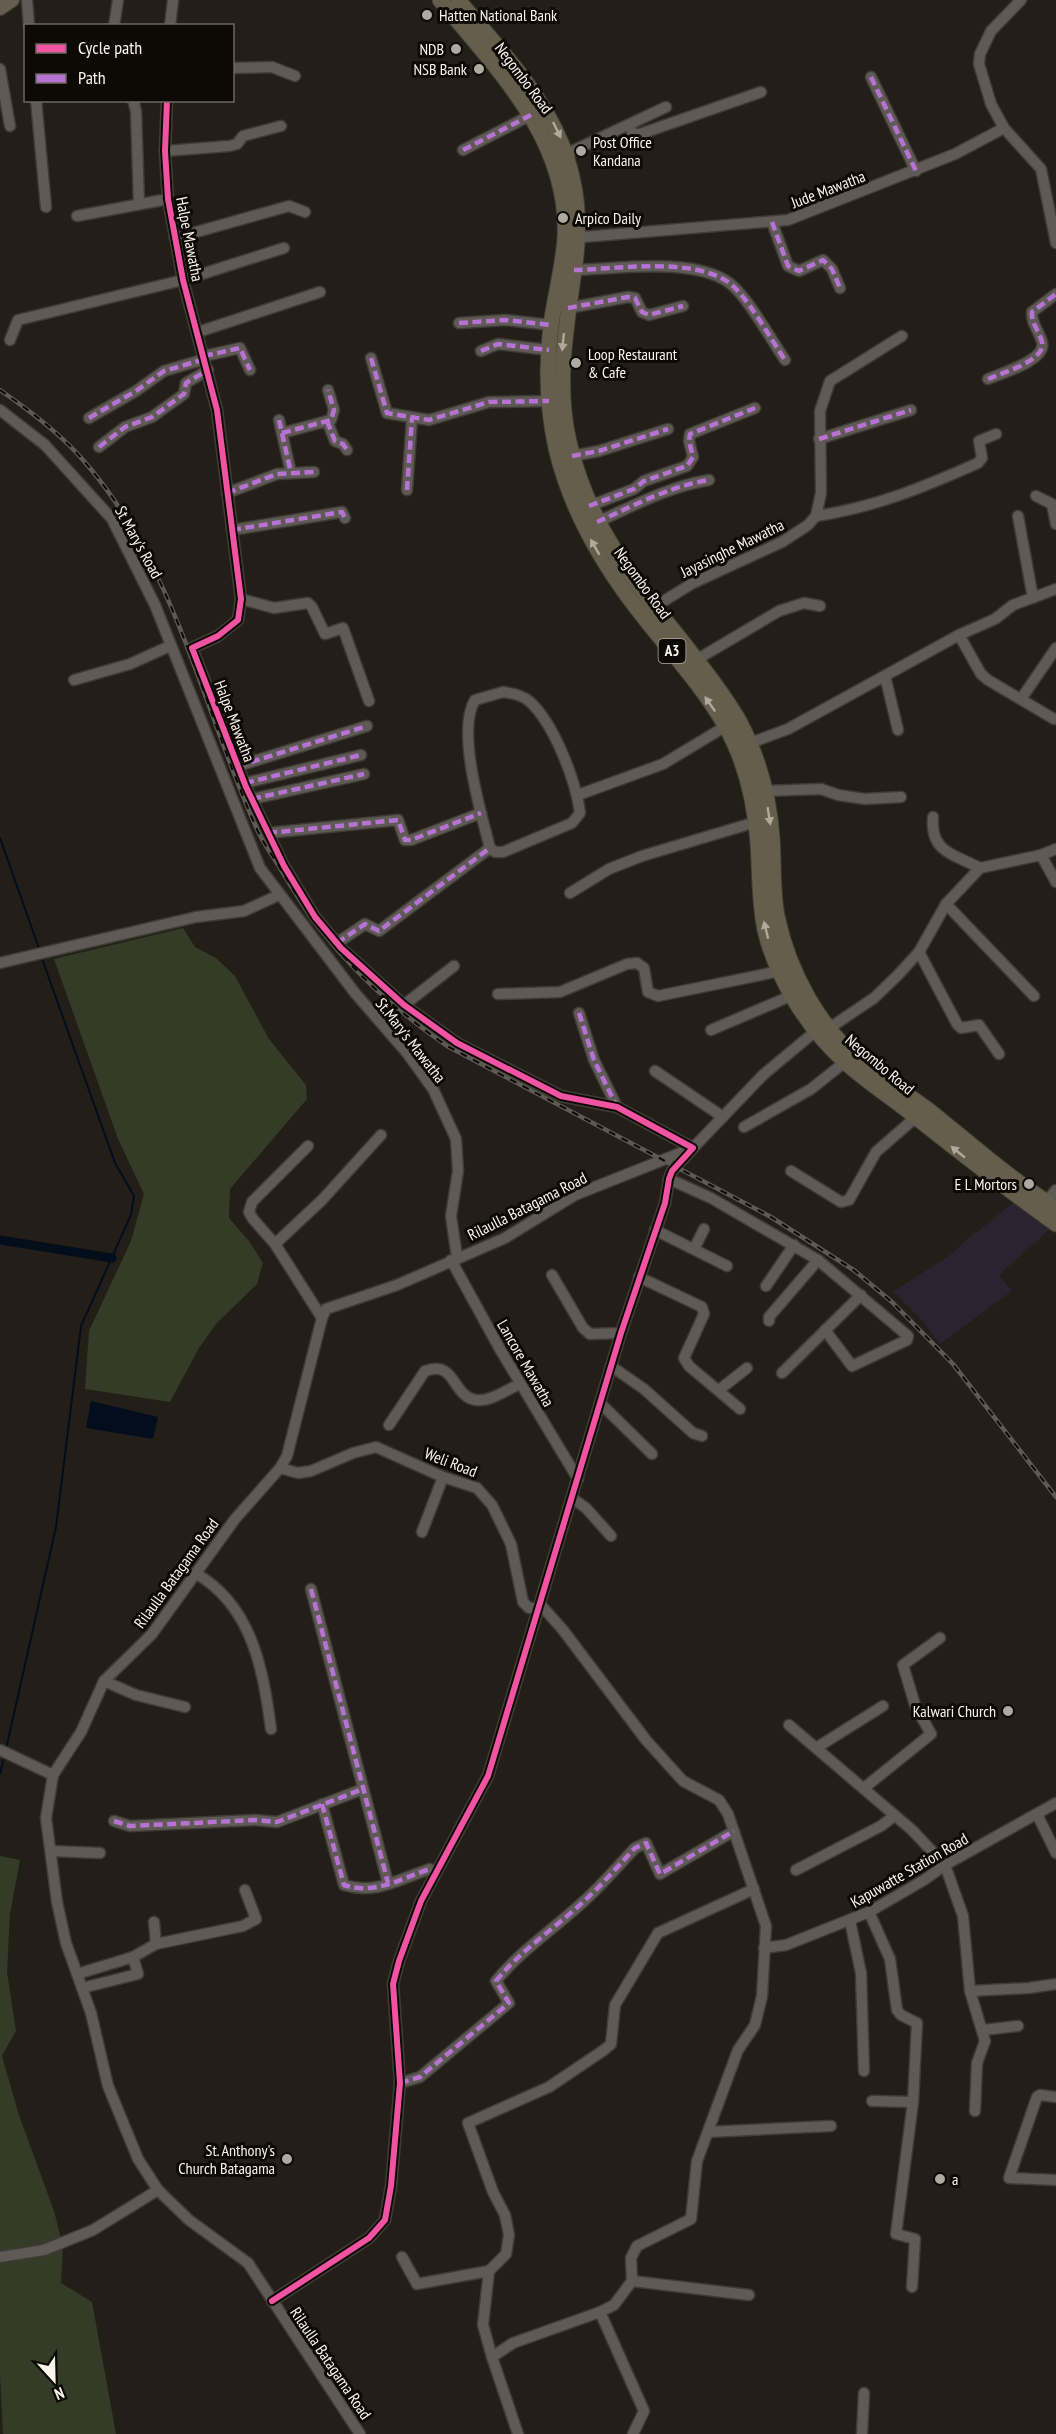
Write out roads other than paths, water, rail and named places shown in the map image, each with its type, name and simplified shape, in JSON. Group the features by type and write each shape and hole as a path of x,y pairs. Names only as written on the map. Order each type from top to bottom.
{"highway":[{"name":"Negombo Road","path":"440,0 501,73 531,115 549,149 559,180 572,238 574,270 561,307 551,326 549,401 558,454 574,503 593,545 630,599 677,657 726,726 747,779 756,822 760,903 766,934 780,971 793,995 823,1030 845,1062 984,1173 1056,1224"},
{"name":"Negombo Road","path":"458,0 545,108 566,154 577,197 561,307 562,387 566,428 572,456 589,507 621,564 727,700 750,743 765,791 772,839 774,898 782,935 812,1008 823,1030 869,1069 915,1099 1005,1173 1053,1200"}],"main road":[{"path":"0,8 12,0"}],"street":[{"path":"27,0 29,24"},
{"path":"114,24 118,0"},
{"path":"170,24 173,0"},
{"path":"1022,0 991,31 980,54 981,78 1004,128 1041,169 1056,243"},
{"path":"234,68 272,67 295,76"},
{"path":"0,69 10,126"},
{"path":"871,77 916,171"},
{"path":"629,125 633,134 640,134 761,92"},
{"path":"36,102 46,207"},
{"path":"134,102 136,111 139,203"},
{"name":"Halpe Mawatha","path":"167,102 165,151 168,199 183,280 205,357 217,410 241,599 238,620 218,636 192,648 244,783 284,866 315,917 337,943 404,1005 457,1043 561,1096 617,1107 693,1148"},
{"path":"566,154 666,107"},
{"path":"463,150 531,115"},
{"path":"165,151 229,146 237,144 243,136 281,126"},
{"name":"Jude Mawatha","path":"572,238 788,220 916,171 955,154 1004,128"},
{"path":"77,216 168,199"},
{"path":"175,238 289,206 304,212"},
{"path":"772,222 788,266 800,271 823,260 832,269 840,288"},
{"path":"10,340 18,320 183,280 284,248"},
{"path":"574,270 666,267 702,272 728,282 785,360"},
{"path":"198,332 320,292"},
{"path":"988,379 1036,358 1042,352 1043,345 1032,319 1032,312 1056,294"},
{"path":"561,307 628,297 635,298 642,312 649,315 683,306"},
{"path":"459,323 505,320 551,326"},
{"path":"902,336 830,381 820,411 820,493 816,516 846,511 901,496 978,463 982,458 979,441 996,434"},
{"path":"481,351 498,344 549,350"},
{"path":"89,418 136,391 164,370 205,357 240,348 249,370"},
{"path":"371,358 387,413 429,420 489,402 549,401"},
{"path":"99,447 125,427 152,417 184,394 186,383 208,370"},
{"path":"282,433 331,420 334,410 328,390"},
{"path":"589,507 634,489 644,481 687,466 693,457 689,441 690,434 755,408"},
{"name":"St Mary's Road","path":"0,410 45,444 112,519 155,605 174,657"},
{"path":"819,439 911,410"},
{"path":"407,490 412,418"},
{"path":"279,420 291,473"},
{"path":"327,421 335,441 343,444 346,450"},
{"path":"572,456 599,451 668,429"},
{"path":"227,493 277,474 314,472"},
{"path":"597,522 693,482 709,480"},
{"path":"1036,496 1052,504 1056,524"},
{"path":"232,530 342,512 345,518"},
{"name":"Jayasinghe Mawatha","path":"654,606 693,583 782,542 808,525 816,516"},
{"path":"1018,516 1033,598"},
{"path":"750,743 788,729 959,634 994,619 1013,605 1056,589"},
{"path":"241,599 274,608 308,603 325,634 343,628 369,701"},
{"path":"696,660 779,611 804,603 820,606"},
{"path":"959,634 981,674 1054,718"},
{"path":"74,680 130,664 170,646"},
{"path":"174,657 192,648"},
{"path":"1021,699 1056,648"},
{"name":"St.Mary's Mawatha","path":"174,657 260,868 433,1089 456,1139 458,1171 451,1216 454,1258"},
{"path":"885,676 891,690 898,730"},
{"path":"502,692 512,693 529,701 548,726 578,795 580,813 572,823 503,852 495,852 490,848 481,813 468,739 470,708 475,700 502,692"},
{"path":"238,766 367,726"},
{"path":"578,795 663,764 726,726"},
{"path":"244,783 361,755"},
{"path":"252,799 364,774"},
{"path":"765,791 820,789 838,795 866,799 901,797"},
{"path":"268,833 398,820 405,840 411,840 481,813"},
{"path":"933,817 933,838 940,848 980,868 1041,855 1056,849"},
{"path":"570,893 609,869 642,856 756,822"},
{"path":"337,943 365,924 379,931 490,848"},
{"path":"1041,855 1056,882"},
{"name":"Rilaulla Batagama Road","path":"360,2434 248,2263 189,2220 158,2190 138,2158 108,2086 91,2013 66,1943 57,1902 46,1818 53,1775 81,1732 104,1681 152,1634 235,1519 280,1468 287,1456 294,1433 326,1309 397,1285 454,1258 505,1238 575,1195 693,1148 763,1075 823,1030 874,998 919,952 946,904 980,868"},
{"path":"0,963 195,917 244,911 279,895"},
{"path":"946,904 1034,996"},
{"path":"919,952 957,1024 961,1028 979,1025 999,1054"},
{"path":"498,994 561,992 627,964 637,963 644,968 648,992 658,996 780,971"},
{"path":"404,1005 453,966"},
{"path":"711,1030 793,995"},
{"path":"579,1013 594,1060 617,1107"},
{"path":"744,1127 811,1089 845,1062"},
{"path":"655,1071 723,1117"},
{"path":"791,1171 841,1202 849,1200 876,1152 916,1117"},
{"path":"275,1244 322,1200 381,1135"},
{"path":"308,1146 252,1202 249,1212 275,1244 322,1318"},
{"path":"272,2301 369,2238 385,2220 391,2186 400,2083 393,1984 421,1901 488,1776 669,1179 672,1171 693,1148"},
{"path":"669,1179 711,1198 818,1260 908,1336 907,1340 852,1366 825,1330"},
{"path":"694,1250 704,1228"},
{"path":"655,1230 727,1266"},
{"path":"766,1286 795,1245"},
{"name":"Lancore Mawatha","path":"454,1258 520,1384 578,1479"},
{"path":"770,1321 769,1317 818,1260"},
{"path":"552,1275 583,1328 590,1334 621,1333"},
{"path":"639,1277 702,1307 704,1314 684,1358 689,1366 740,1409"},
{"path":"782,1373 861,1295"},
{"path":"611,1366 644,1389 693,1433 702,1436"},
{"path":"388,1425 424,1371 434,1367 443,1369 467,1397 475,1400 485,1400 520,1384"},
{"path":"719,1390 747,1368"},
{"path":"600,1403 652,1454"},
{"name":"Weli Road","path":"280,1468 298,1473 311,1471 376,1447 443,1477 477,1488 492,1505 511,1544 523,1602 529,1608 539,1606"},
{"path":"422,1532 443,1477"},
{"path":"572,1498 586,1508 611,1536"},
{"path":"195,1574 211,1582 237,1608 247,1629 266,1690 271,1729"},
{"path":"311,1589 330,1652 388,1883"},
{"path":"492,2357 513,2343 600,2312 614,2304 632,2281 631,2258 637,2246 691,2219 697,2161 738,2049 755,2025 762,1996 766,1926 734,1831 719,1800 683,1780 646,1740 563,1630 539,1606"},
{"path":"864,1788 931,1734 915,1705 903,1665 940,1638"},
{"path":"104,1681 136,1695 185,1707"},
{"path":"816,1748 883,1706"},
{"path":"789,1725 912,1830 945,1864 963,1916 970,1992 986,2041 977,2063 975,2111"},
{"path":"5,1753 53,1775"},
{"path":"114,1821 130,1826 255,1820 277,1822 363,1789"},
{"name":"Kapuwatte Station Road","path":"764,1948 786,1945 869,1912 924,1880 945,1864 1056,1803"},
{"path":"322,1804 344,1885 359,1890 377,1889 430,1869 435,1873"},
{"path":"1037,1814 1056,1853"},
{"path":"796,1870 881,1826 894,1816"},
{"path":"400,2083 420,2077 509,2003 496,1981 538,1938 583,1902 635,1848 646,1843 660,1874 734,1831"},
{"path":"51,1851 100,1853"},
{"path":"402,2258 417,2284 489,2271 506,2254 509,2235 505,2215 477,2151 468,2123 549,2087 604,2050 611,2044 615,2005 658,1933 754,1889"},
{"path":"77,1974 133,1957 156,1944 243,1926 256,1919 246,1890"},
{"path":"869,1912 890,1959 897,2010 900,2015 917,2023 913,2102 896,2234 915,2239 912,2287"},
{"path":"850,1921 861,1973 864,2071"},
{"path":"154,1922 156,1944"},
{"path":"82,1988 138,1974 133,1957"},
{"path":"970,1992 1056,1984"},
{"path":"983,2030 1018,2026"},
{"path":"1056,2097 1040,2095 1037,2097 1009,2178 1056,2180"},
{"path":"872,2101 913,2102"},
{"path":"708,2132 831,2126"},
{"path":"3,2257 44,2250 93,2230 158,2190"},
{"path":"489,2271 483,2325 518,2434"},
{"path":"632,2281 749,2295"},
{"path":"600,2312 644,2411 633,2434"},
{"path":"862,2434 864,2393"}],"water":[{"path":"91,1401 158,1417 153,1439 86,1428"}],"waterway":[{"path":"0,838 40,951"},
{"path":"6,1749 56,1527 81,1326 131,1215 134,1196 115,1163 41,956"},
{"path":"0,1240 112,1258"},
{"path":"0,1774 4,1757"}],"railway":[{"path":"0,390 54,431 83,460 114,500 141,544 183,636 258,833 298,898 334,946 354,968 397,1008 447,1046 771,1217 855,1271 892,1302 953,1364 1056,1497"}],"place":[{"name":"Hatten National Bank","path":"427,15"},
{"name":"NDB","path":"456,49"},
{"name":"NSB Bank","path":"479,69"},
{"name":"Post Office Kandana","path":"581,151"},
{"name":"Arpico Daily","path":"563,218"},
{"name":"Loop Restaurant & Cafe","path":"576,363"},
{"name":"E L Mortors","path":"1029,1184"},
{"name":"Kalwari Church","path":"1008,1711"},
{"name":"St. Anthony's Church Batagama","path":"287,2159"},
{"name":"a","path":"940,2179"}]}
